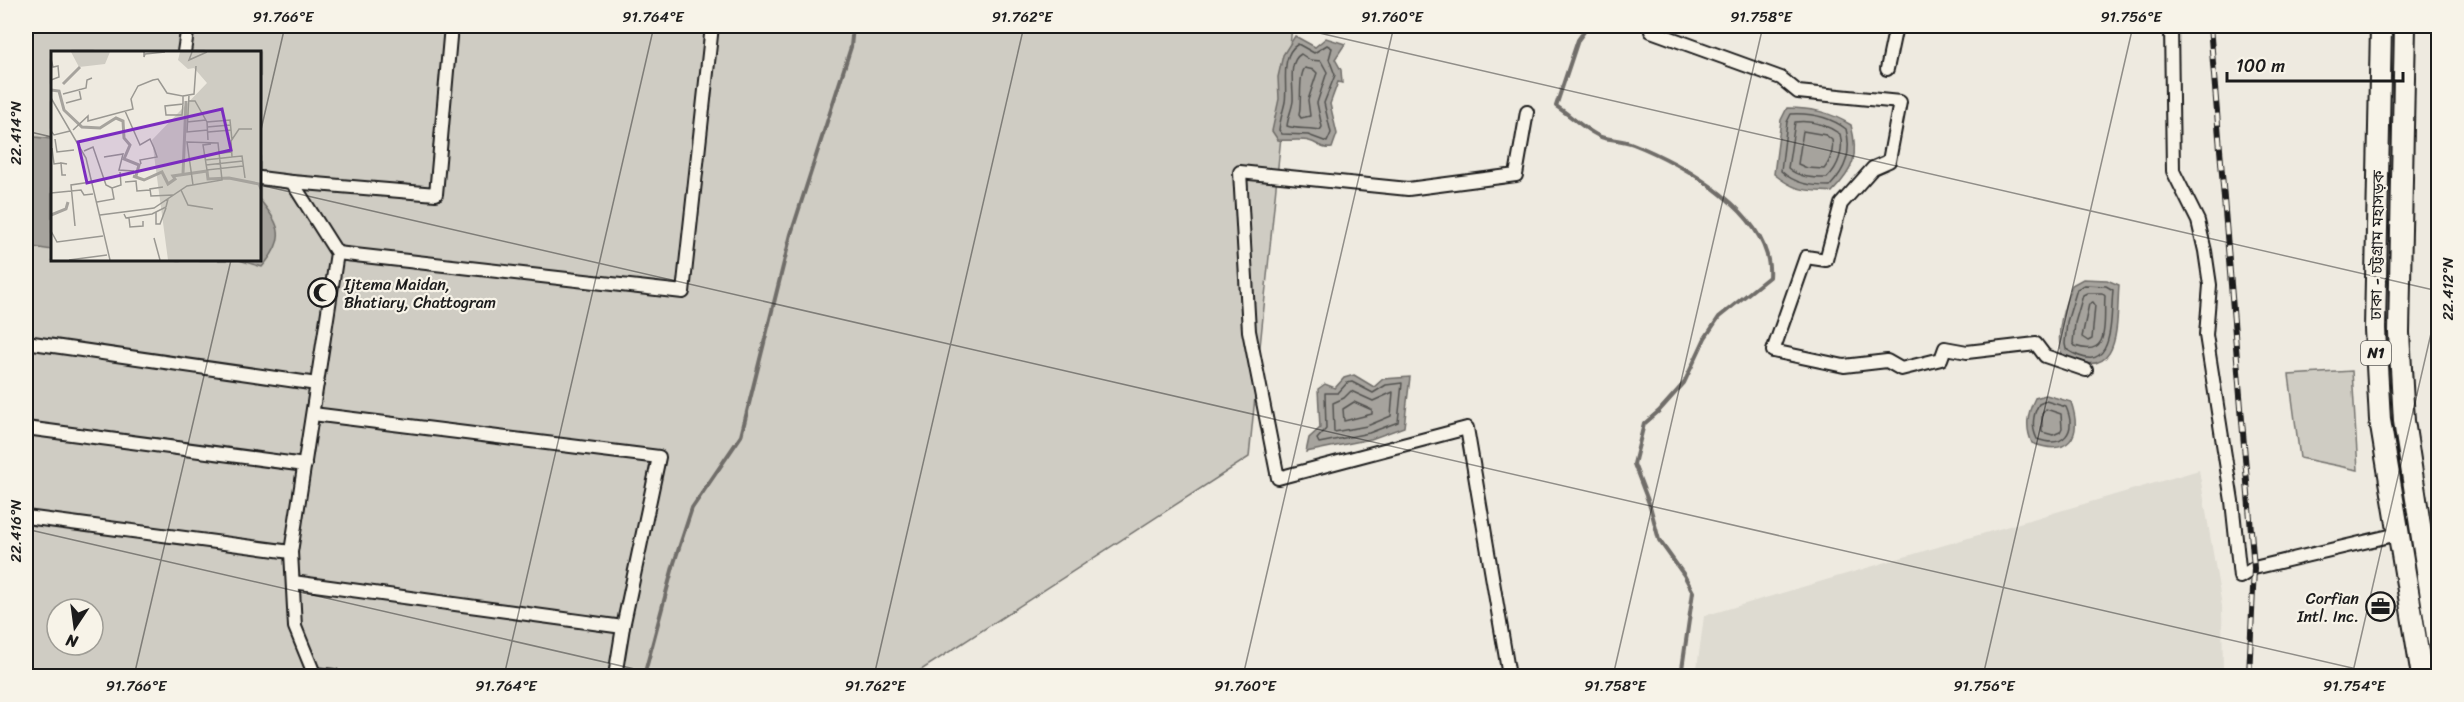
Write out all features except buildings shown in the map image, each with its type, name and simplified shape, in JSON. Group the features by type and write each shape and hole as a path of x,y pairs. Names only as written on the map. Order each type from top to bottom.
{"highway":[{"name":"ঢাকা - চট্টগ্রাম মহাসড়ক","path":"2381,26 2375,329 2380,420 2422,676"},
{"name":"ঢাকা - চট্টগ্রাম মহাসড়ক","path":"2405,30 2399,330 2404,421 2439,642"},
{"path":"2375,329 2385,272 2396,82 2405,30"}],"street":[{"path":"184,51 188,26"},
{"path":"261,178 436,194 451,26"},
{"path":"337,253 683,292 712,26"},
{"path":"1887,69 1896,26"},
{"path":"2171,26 2173,171 2198,221 2205,251 2210,285 2206,335 2229,480 2240,577 2254,568 2398,534"},
{"path":"1651,31 1781,78 1798,92 1900,102 1889,161 1873,168 1841,204 1826,260 1806,256 1773,351 1844,366 1887,361 1901,369 1941,359 1945,348 1967,352 2036,344 2045,356 2086,370"},
{"path":"1509,676 1467,428 1278,478 1249,331 1240,172 1408,189 1516,175 1527,112"},
{"path":"292,182 337,253 291,552 295,627 314,675 334,676"},
{"path":"26,342 317,384"},
{"path":"313,414 658,457 615,676"},
{"path":"26,428 305,465"},
{"path":"26,517 291,552"},
{"path":"293,582 623,627"}],"shaded area":[{"path":"26,26 1292,26 1249,457 912,676 26,676"},
{"path":"2352,371 2358,470 2300,458 2289,375"},
{"path":"2199,470 2222,606 2223,676 1696,676 1704,616"}],"water":[{"path":"1295,36 1315,47 1326,38 1345,44 1335,59 1341,70 1342,83 1338,82 1330,104 1337,134 1332,148 1325,148 1306,140 1278,140 1272,131 1279,99 1278,77 1283,55"},
{"path":"1787,108 1820,112 1851,125 1854,145 1853,162 1832,192 1795,187 1774,174 1781,120"},
{"path":"26,136 51,139 51,250 26,246"},
{"path":"261,201 273,218 278,233 275,249 262,267 242,261 261,261"},
{"path":"2083,279 2107,280 2119,285 2116,333 2112,347 2106,357 2096,363 2081,362 2061,354 2059,336 2064,310 2072,285"},
{"path":"1354,375 1374,387 1383,379 1410,377 1404,427 1371,439 1306,452 1309,438 1320,428 1318,389 1325,384 1335,388 1344,378"},
{"path":"2046,395 2071,402 2074,414 2074,434 2064,445 2045,447 2032,443 2028,431 2028,420 2032,404 2035,398"}],"waterway":[{"path":"644,676 674,563 692,508 741,436 791,234 851,47 853,26"},
{"path":"1588,26 1578,40 1556,106 1595,134 1633,144 1676,164 1699,178 1741,213 1757,233 1767,254 1769,277 1719,317 1705,338 1684,383 1644,424 1634,464 1650,506 1659,540 1693,592 1681,676"}],"railway":[{"path":"2210,26 2254,568 2249,676"}],"place":[{"name":"Ijtema Maidan, Bhatiary, Chattogram","path":"323,293"},
{"name":"Corfian Intl. Inc.","path":"2380,607"}]}
